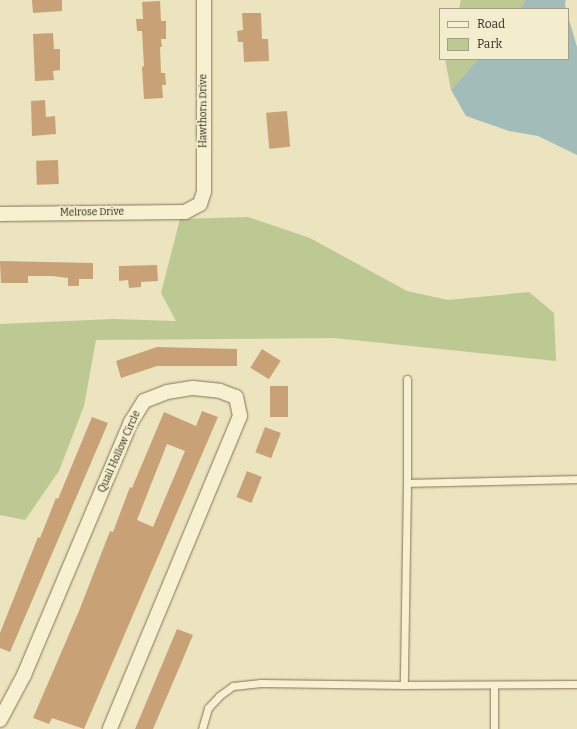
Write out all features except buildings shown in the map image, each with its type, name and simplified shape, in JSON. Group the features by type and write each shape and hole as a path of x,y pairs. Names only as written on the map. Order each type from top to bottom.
{"street":[{"name":"Hawthorn Drive","path":"185,212 200,204 204,192 204,0"},
{"name":"Melrose Drive","path":"0,214 185,212"},
{"name":"Quail Hollow Circle","path":"0,720 24,675 131,422 144,401 167,392 193,388 220,391 236,397 240,416 110,729"}],"lane":[{"path":"404,685 407,379"},
{"path":"407,483 577,479"},
{"path":"202,729 208,708 218,696 233,686 260,682 404,685 577,684"},
{"path":"494,685 494,729"}],"green space":[{"path":"461,0 527,1 521,8 459,8"},
{"path":"445,60 477,60 451,90"},
{"path":"248,217 310,238 407,291 448,300 529,292 554,313 556,361 334,338 96,340 84,406 59,471 25,520 0,515 0,324 113,319 176,321 161,293 180,219"}],"water":[{"path":"526,0 566,0 566,8 521,8"},
{"path":"569,19 577,47 577,155 538,136 509,131 466,116 451,90 477,60 569,60"}]}
